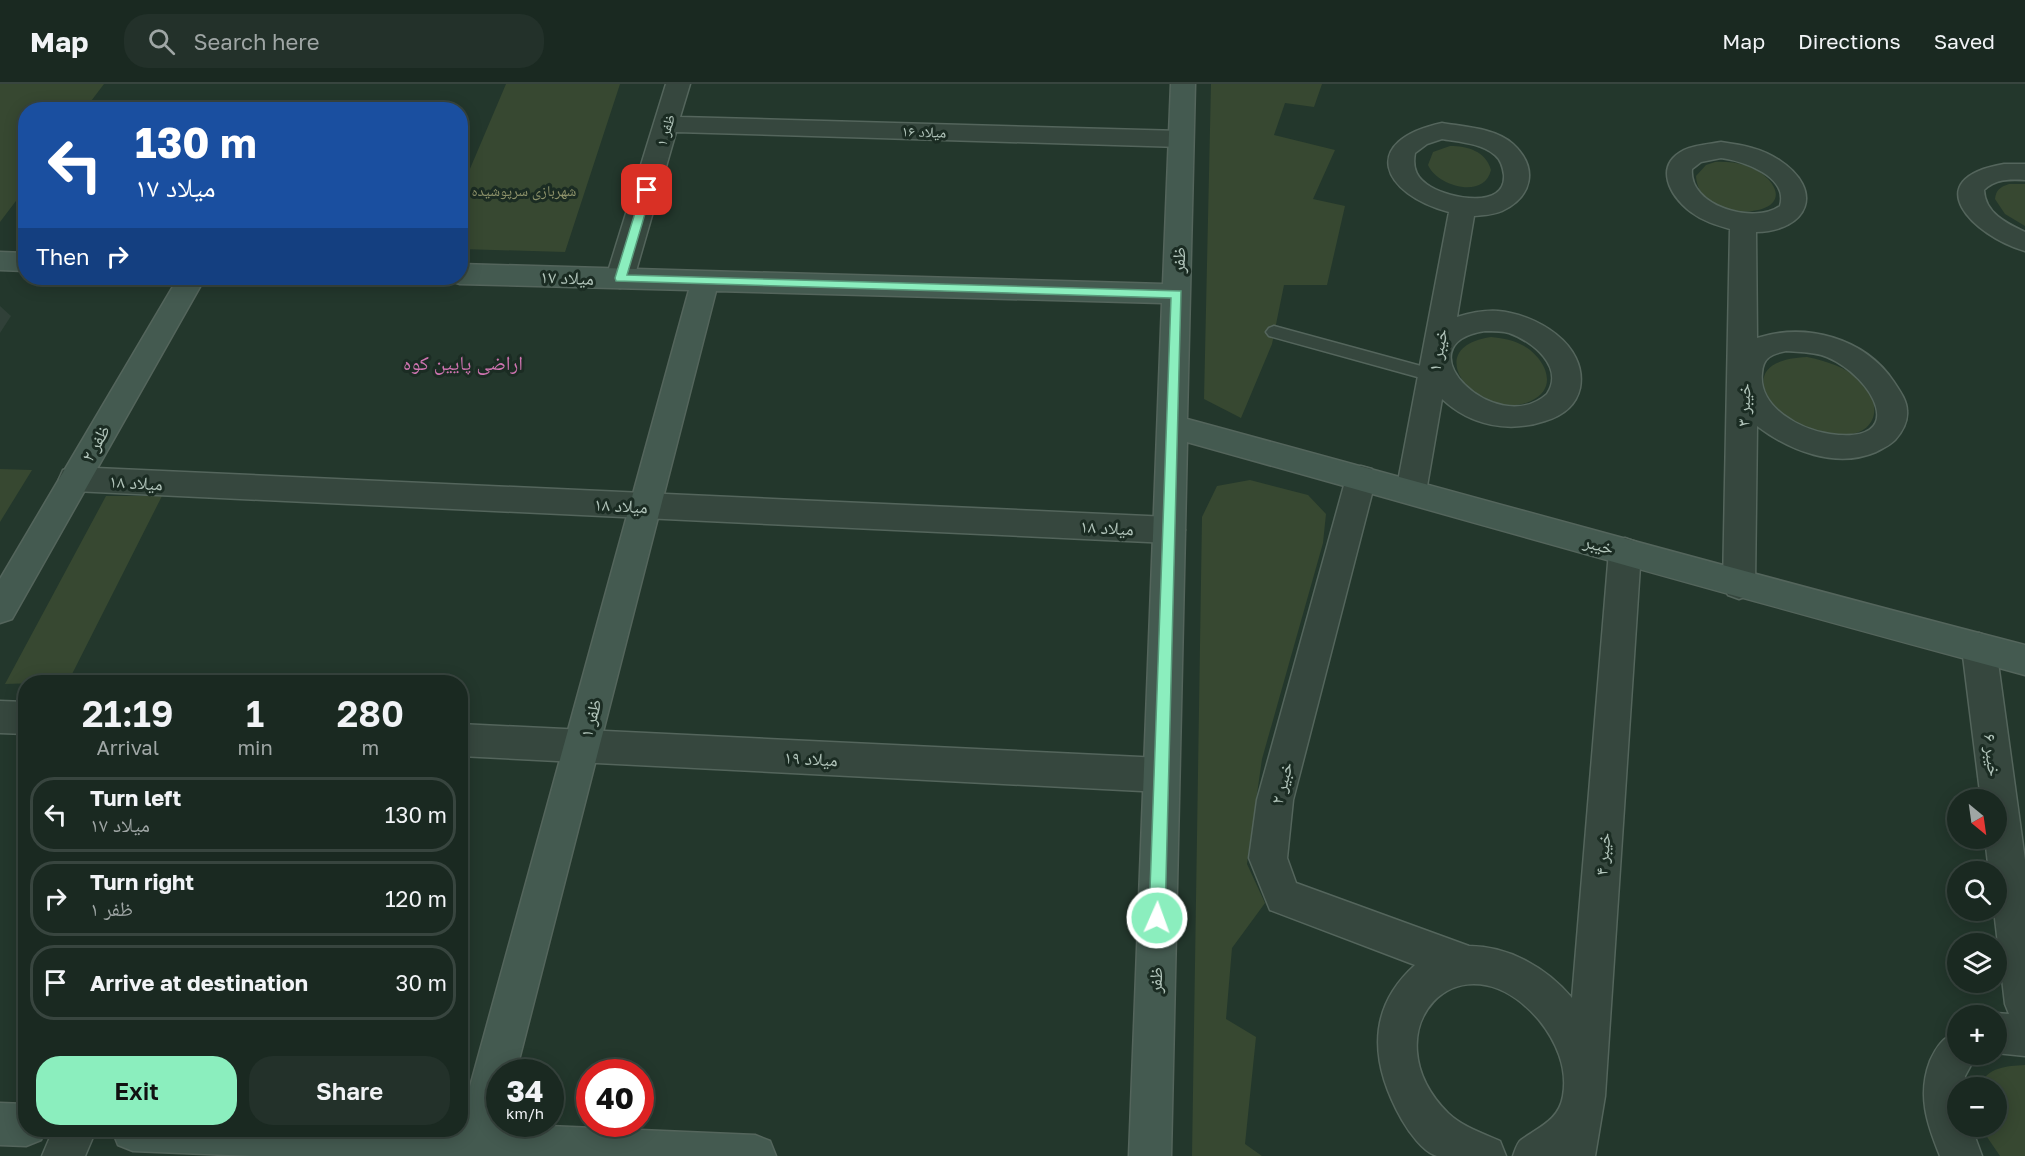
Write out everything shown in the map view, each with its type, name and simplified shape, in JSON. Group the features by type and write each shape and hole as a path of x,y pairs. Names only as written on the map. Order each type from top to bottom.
{"street":[{"name":"ظفر ۱","path":"620,278 678,84"},
{"name":"ظفر","path":"1150,1156 1183,84"},
{"name":"میلاد ۱۶","path":"667,124 1182,139"},
{"path":"2025,172 1989,173 1977,179 1972,189 1972,200 1978,212 1990,224 2025,242"},
{"name":"خیبر ۱","path":"1411,492 1463,207"},
{"name":"خیبر ۳","path":"1739,585 1743,224"},
{"path":"0,261 18,262"},
{"name":"میلاد ۱۷","path":"468,274 1177,294"},
{"name":"ظفر ۱","path":"475,1150 705,281"},
{"name":"ظفر ۲","path":"0,609 187,285"},
{"path":"1786,341 1810,342 1835,349 1877,377 1889,395 1893,413 1888,429 1875,441 1856,447 1833,447 1808,441 1785,431 1766,417 1751,400 1743,378 1752,354 1766,345 1786,341"},
{"name":"خیبر","path":"1173,427 1625,551 1739,585 2025,660"},
{"name":"خبیر ۲","path":"1361,478 1275,800 1268,858 1283,897 1468,965"},
{"name":"میلاد ۱۸","path":"74,480 1169,530"},
{"name":"خیبر ۴","path":"1574,1156 1584,1096 1625,551"},
{"name":"خیبر ۶","path":"1979,648 2025,1005"},
{"path":"0,717 18,718"},
{"name":"میلاد ۱۹","path":"468,740 1161,775"},
{"path":"1485,1156 1462,1149 1433,1127 1411,1098 1399,1067 1396,1035 1402,1007 1419,985 1440,970 1468,965 1496,968 1525,981 1550,1002 1570,1030 1582,1062 1584,1096 1574,1125 1554,1147 1534,1156"},
{"path":"2007,1034 2025,1036"},
{"path":"1949,1065 1942,1088 1946,1121 1961,1156"},
{"path":"0,1124 18,1125"},
{"path":"63,1156 72,1137"},
{"path":"253,1137 475,1150 755,1156"}],"lane":[{"path":"1274,332 1435,362"}],"green space":[{"path":"0,84 104,84 90,102 18,102 18,198 0,222"},
{"name":"شهربازی سرپوشیده","path":"506,84 620,84 565,252 468,249 468,174"},
{"path":"1211,84 1322,84 1314,107 1285,103 1274,135 1335,150 1313,199 1345,206 1327,285 1284,285 1272,344 1241,418 1204,399"},
{"path":"1450,146 1475,151 1485,158 1491,170 1487,179 1479,185 1460,187 1441,179 1433,172 1428,165 1433,152"},
{"path":"1715,162 1743,165 1762,174 1776,192 1773,202 1763,209 1747,212 1730,210 1714,204 1701,192 1696,176 1706,165"},
{"path":"2009,184 2025,184 2025,226 2005,214 1995,199 1999,189"},
{"path":"1491,337 1519,343 1537,357 1543,365 1547,381 1540,395 1531,401 1512,405 1493,402 1476,394 1464,382 1457,368 1458,355 1469,344"},
{"path":"1807,357 1836,365 1861,381 1873,400 1873,418 1869,425 1852,434 1818,434 1781,413 1764,388 1764,377 1770,367 1784,360"},
{"path":"0,469 32,470 0,522"},
{"path":"1250,480 1308,495 1326,514 1323,543 1262,759 1247,864 1265,903 1232,948 1226,1019 1256,1037 1245,1144 1262,1156 1192,1156 1202,517 1217,486"},
{"path":"106,496 162,496 72,675 18,675 18,684 5,684"},
{"path":"2025,1065 2025,1156 2000,1156 1987,1137 2007,1137 2007,1077 1985,1077 2004,1067"}],"district":[{"name":"اراضی پایین کوه","path":"463,362"}],"route":[{"path":"647,190 620,278 1177,294 1157,918"}]}
